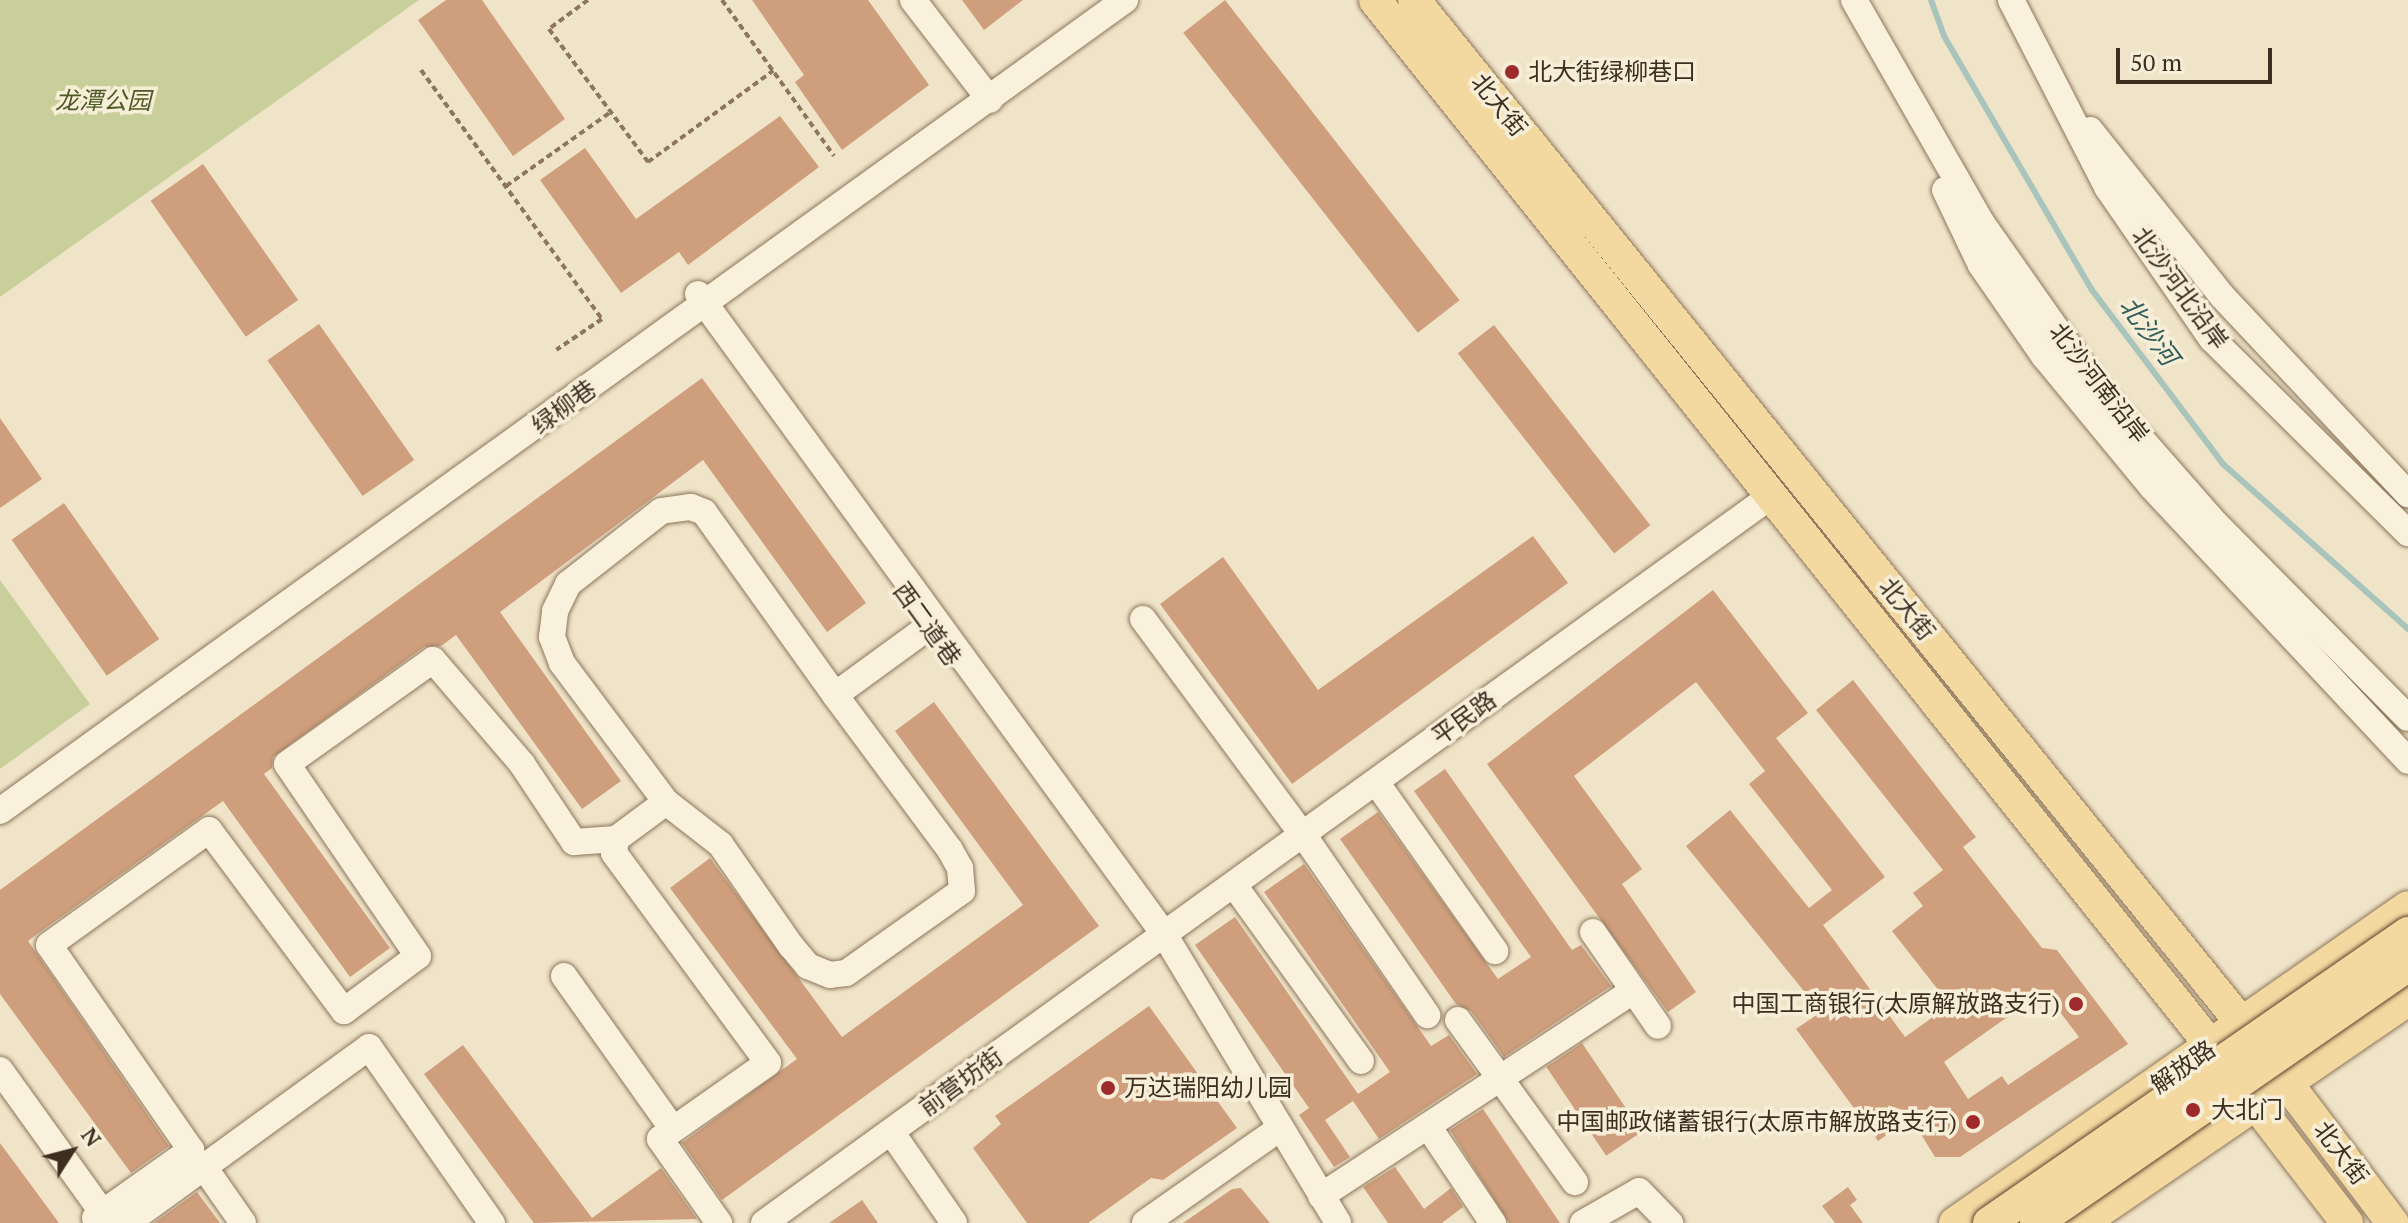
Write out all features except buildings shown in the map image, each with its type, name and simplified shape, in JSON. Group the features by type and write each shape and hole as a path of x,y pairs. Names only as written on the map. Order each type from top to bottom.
{"main road":[{"path":"1375,0 2212,1047 2347,1223"},
{"name":"北大街","path":"1414,0 2243,1025 2393,1223"},
{"name":"解放路","path":"1955,1223 2212,1047 2408,907"},
{"name":"解放路","path":"1989,1223 2408,933"},
{"name":"解放路","path":"2036,1223 2408,965"},
{"path":"2082,1223 2408,1000"}],"street":[{"path":"913,0 985,93"},
{"name":"绿柳巷","path":"985,93 1097,0"},
{"name":"绿柳巷","path":"0,811 985,93 1125,0"},
{"name":"北沙河南沿岸","path":"1854,0 1981,222 2102,394 2215,523 2408,718"},
{"name":"北沙河北沿岸","path":"2011,0 2107,187 2212,339 2408,533"},
{"path":"2046,69 2222,296 2408,494"},
{"path":"1924,126 1947,197 1981,265 2044,356 2152,487 2408,761"},
{"name":"绿柳巷","path":"0,793 699,301"},
{"name":"西二道巷","path":"699,301 1163,940 1338,1223"},
{"name":"平民路","path":"1163,940 1775,501"},
{"path":"691,507 704,512 835,695 950,850 960,868 962,891 846,973 830,975 808,966 720,844 666,802 562,663 552,637 555,611 568,584 661,511 691,507"},
{"path":"1143,619 1306,839 1427,1015"},
{"path":"835,695 931,624"},
{"path":"102,1219 191,1150 49,945 209,830 344,1011 418,956 287,764 433,660 522,764 574,842 616,839 666,802"},
{"path":"1380,787 1495,951"},
{"path":"616,839 614,853 768,1063 660,1139 719,1223"},
{"path":"1238,889 1361,1061"},
{"path":"1593,932 1658,1026"},
{"name":"前营坊街","path":"780,1223 1163,940"},
{"path":"564,976 672,1128"},
{"path":"1321,1196 1633,991"},
{"path":"1458,1020 1575,1182"},
{"path":"127,1223 369,1047 492,1223"},
{"path":"0,1070 102,1219"},
{"path":"0,1087 102,1219"},
{"path":"1428,1126 1493,1223"},
{"path":"1145,1223 1280,1128"},
{"path":"894,1136 954,1223"},
{"name":"前营坊街","path":"764,1223 894,1136"},
{"path":"204,1167 243,1223"},
{"path":"1583,1223 1639,1191 1670,1223"}],"path":[{"path":"588,0 549,29 648,162 773,71"},
{"path":"722,0 834,156"},
{"path":"421,70 602,319 556,350"},
{"path":"506,186 611,112"}],"green space":[{"name":"龙潭公园","path":"0,0 419,0 0,297"},
{"path":"0,580 90,704 0,769"}],"waterway":[{"name":"北沙河","path":"1931,0 1944,36 2092,290 2223,464 2408,629"}],"place":[{"name":"北大街绿柳巷口","path":"1512,72"},
{"name":"中国工商银行(太原解放路支行)","path":"2076,1004"},
{"name":"万达瑞阳幼儿园","path":"1108,1088"},
{"name":"大北门","path":"2193,1110"},
{"name":"中国邮政储蓄银行(太原市解放路支行)","path":"1973,1122"}]}
